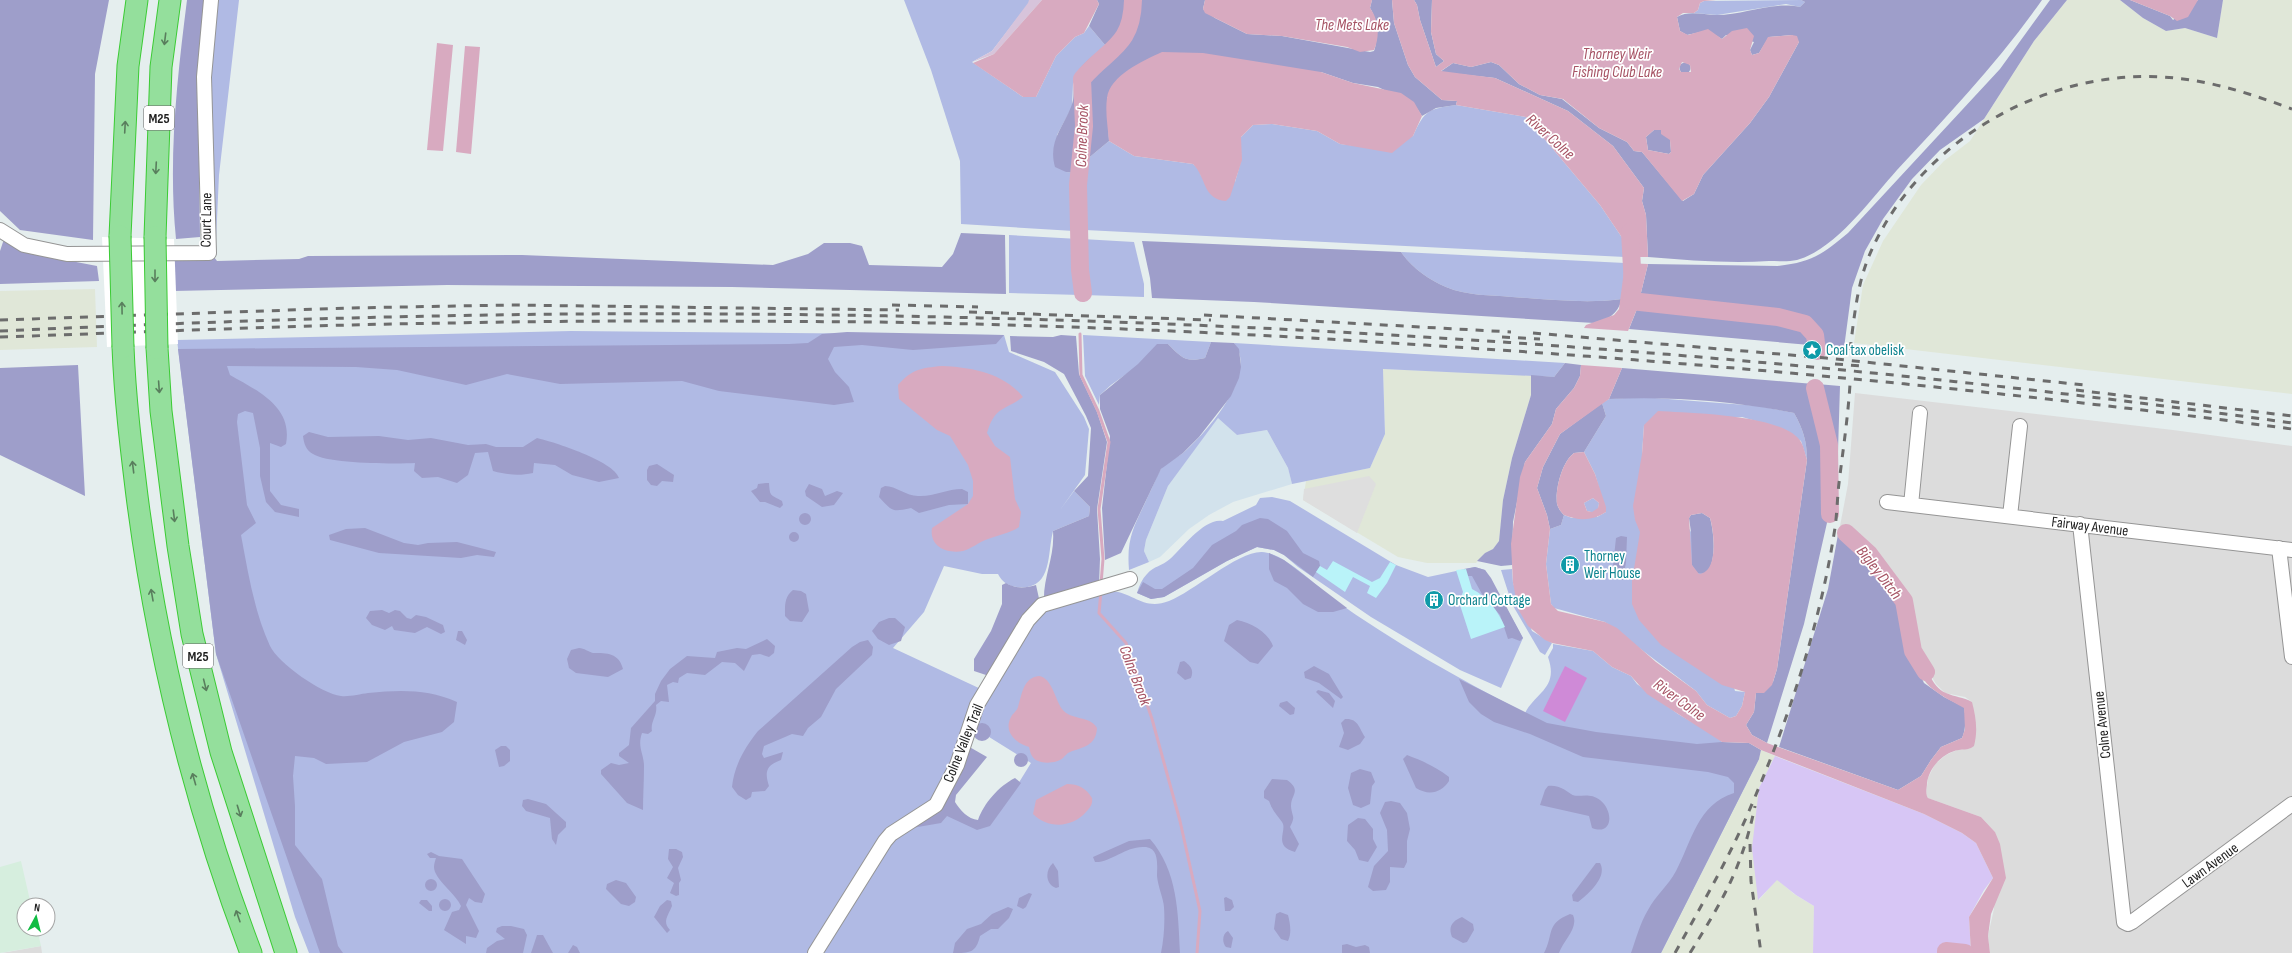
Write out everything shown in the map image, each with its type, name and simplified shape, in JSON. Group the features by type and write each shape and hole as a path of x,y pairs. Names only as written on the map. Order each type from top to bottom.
{"highway":[{"name":"M25","path":"137,0 128,66 120,236 125,399 145,554 164,657 201,803 251,953"},
{"name":"M25","path":"170,0 161,67 154,237 157,348 161,411 176,530 192,634 221,752 286,953"}],"street":[{"name":"Court Lane","path":"0,230 24,245 67,254 209,253 204,76 211,0"},
{"path":"1911,505 1920,413"},
{"path":"2010,516 2020,426"},
{"name":"Fairway Avenue","path":"1887,502 2285,549"},
{"name":"Colne Avenue","path":"2080,524 2124,919 2127,924"},
{"path":"2285,549 2292,657"},
{"name":"Colne Valley Trail","path":"816,953 884,841 891,834 936,805 957,765 976,705 1028,620 1042,605 1130,579"},
{"name":"Lawn Avenue","path":"2127,924 2292,804"}],"shaded area":[{"path":"0,0 109,0 95,74 93,240 20,230 0,211"},
{"path":"187,0 209,0 199,155 200,237 176,239 173,149 177,90"},
{"path":"216,0 239,0 219,175 216,241 213,246 211,62"},
{"path":"904,0 1029,0 1029,3 992,51 972,62 1023,97 1036,97 1056,56 1075,37 1084,33 1089,26 1105,45 1082,67 1073,84 1072,107 1057,135 1066,172 1076,173 1074,231 961,224 960,161 931,70"},
{"path":"1029,0 1042,0 994,54 972,62 992,51"},
{"path":"1097,0 1131,0 1129,24 1125,35 1081,77 1083,127 1076,173 1066,172 1055,167 1053,150 1057,136 1073,102 1074,82 1078,72 1084,63 1105,45 1089,26 1099,4"},
{"path":"1135,0 1205,0 1203,9 1215,18 1247,34 1282,36 1370,52 1374,51 1376,36 1374,18 1370,8 1372,0 1392,0 1394,23 1408,65 1415,77 1442,100 1457,101 1456,105 1436,108 1422,116 1414,104 1378,87 1353,83 1321,72 1107,97 1109,141 1085,161 1087,126 1083,80 1119,46 1126,37 1131,27 1134,15"},
{"path":"1414,0 1432,0 1431,32 1436,54 1444,61 1436,67 1420,20 1417,5"},
{"path":"1801,0 1805,2 1800,7 1786,4 1717,15 1694,13 1698,10 1700,3 1704,1"},
{"path":"1801,0 2042,0 2026,23 1991,66 1852,222 1825,245 1811,254 1797,260 1724,262 1648,257 1646,215 1642,201 1644,188 1613,146 1568,111 1495,78 1440,72 1453,63 1471,67 1491,62 1499,65 1519,84 1540,95 1562,99 1599,128 1627,142 1634,151 1642,152 1683,201 1694,194 1703,175 1750,123 1769,97 1799,42 1792,35 1769,37 1759,53 1752,55 1750,50 1754,42 1726,35 1722,39 1709,32 1687,35 1680,31 1677,17 1691,13 1716,15 1737,13 1768,7 1800,7 1805,2"},
{"path":"2050,0 2067,0 2034,41 1984,119 1940,150 1912,179 1883,219 1865,251 1852,288 1844,348 1629,329 1637,309 1648,264 1778,266 1800,262 1824,252 1848,233 2000,69"},
{"path":"2067,0 2120,0 2143,18 2166,31 2185,28 2217,38 2223,0 2292,0 2292,394 1854,343 1863,285 1883,241 1921,185 1944,161 1970,141 2034,41"},
{"path":"2120,0 2130,0 2170,16 2173,20 2198,0 2223,0 2217,38 2185,28 2166,31 2143,18"},
{"path":"1685,62 1689,64 1691,68 1689,72 1685,74 1681,72 1679,68 1681,64"},
{"path":"1456,105 1526,117 1600,205 1625,242 1625,257 1085,230 1082,185 1085,161 1109,141 1134,156 1193,164 1200,170 1201,176 1235,182 1241,161 1241,137 1253,125 1272,124 1317,131 1340,144 1366,147 1413,136 1424,116 1428,112 1439,108"},
{"path":"1654,130 1661,130 1670,139 1671,152 1669,154 1648,150 1646,137"},
{"path":"961,233 1005,235 1006,294 732,287 447,285 173,291 172,258 214,257 217,261 299,259 308,256 522,255 773,265 808,254 824,243 850,243 862,246 869,265 942,267 953,254"},
{"path":"1009,235 1079,239 1081,295 1009,293"},
{"path":"4,239 45,256 97,266 99,281 0,284 0,251"},
{"path":"1082,239 1134,242 1144,284 1144,297 1084,295"},
{"path":"1142,241 1401,252 1410,263 1433,281 1454,290 1471,294 1567,301 1622,299 1618,309 1612,316 1594,323 1254,302 1152,298 1150,278"},
{"path":"1401,252 1625,263 1622,299 1567,301 1471,294 1454,290 1433,281 1410,263"},
{"path":"95,289 97,347 0,350 0,291"},
{"path":"571,331 1004,335 1009,352 1055,372 1084,417 1089,429 1085,475 1060,510 1074,491 1090,507 1089,516 1053,531 1048,560 1043,577 1037,583 1029,587 1008,585 998,574 982,574 944,566 924,612 893,648 983,690 935,803 983,828 1018,784 1031,763 973,727 980,706 1044,607 1106,591 1120,592 1146,603 1160,604 1179,596 1241,558 1252,553 1262,552 1280,558 1289,564 1332,598 1378,630 1451,673 1525,713 1545,689 1551,676 1551,667 1548,657 1553,648 1553,644 1593,651 1612,667 1631,676 1637,684 1678,714 1718,737 1722,742 1718,757 1759,759 1661,953 309,953 295,917 216,654 177,340"},
{"path":"847,332 1004,335 996,344 913,350 862,345 834,347 828,359 835,372 849,387 854,402 834,405 719,391 682,381 560,384 507,374 466,385 397,370 356,367 227,366 230,375 262,394 279,410 287,431 286,444 281,447 270,443 270,491 281,505 299,509 299,517 275,512 266,502 260,476 260,448 253,413 245,411 238,414 237,422 247,505 256,523 241,535 256,605 264,633 270,646 282,661 301,677 333,694 351,696 368,693 403,691 435,695 457,702 454,722 442,732 404,742 367,762 326,764 314,758 295,756 293,776 295,845 322,879 338,946 343,953 320,953 216,654 178,349 789,344 808,343 822,334"},
{"path":"1061,335 1076,336 1079,374 1097,412 1107,442 1097,509 1100,559 1099,585 1044,602 1045,584 1052,550 1053,531 1089,516 1090,507 1074,491 1088,476 1091,428 1064,374 1044,362 1011,351 1010,336 1053,337"},
{"path":"1083,335 1211,342 1205,358 1193,360 1184,358 1168,344 1111,385 1100,395 1099,405 1085,376"},
{"path":"1211,342 1234,343 1239,349 1241,367 1239,378 1231,396 1199,437 1183,453 1161,469 1121,553 1105,560 1102,508 1110,436 1100,409 1100,395 1138,364 1157,344 1168,344 1184,358 1193,360 1205,358"},
{"path":"1234,343 1565,363 1554,377 1383,369 1385,434 1370,468 1292,484 1288,468 1267,430 1237,435 1218,418 1168,486 1146,540 1144,551 1149,562 1129,570 1129,548 1133,530 1159,472 1165,465 1183,453 1204,432 1216,418 1235,386 1240,370 1240,356"},
{"path":"1565,363 1581,365 1580,376 1574,388 1556,409 1552,424 1525,462 1513,522 1512,565 1501,566 1477,561 1485,553 1493,549 1499,541 1503,500 1512,458 1531,395 1531,375 1554,377"},
{"path":"78,365 85,496 0,455 0,368"},
{"path":"1622,368 1814,384 1828,445 1829,514 1804,624 1767,743 1752,735 1746,725 1754,712 1756,693 1773,682 1777,669 1807,460 1805,441 1800,424 1794,413 1748,405 1679,399 1609,399"},
{"path":"1383,369 1531,375 1531,395 1512,458 1503,500 1499,541 1493,549 1485,553 1476,563 1427,563 1398,557 1303,500 1306,481 1370,468 1385,434"},
{"path":"1817,384 1840,386 1837,484 1832,513 1830,445 1820,405"},
{"path":"1855,393 2173,430 2292,446 2292,953 1990,953 1988,936 1994,909 1995,832 1981,817 1928,798 1926,795 1928,778 1935,764 1946,755 1957,750 1971,748 1972,702 1965,697 1945,693 1936,684 1926,667 1904,601 1869,554 1840,526 1848,484"},
{"path":"1642,397 1759,406 1794,413 1804,435 1807,460 1801,441 1783,429 1742,417 1644,425 1642,454 1691,532 1735,691 1745,692 1742,706 1736,716 1730,718 1707,705 1696,691 1605,622 1554,608 1551,604 1546,564 1550,529 1561,525 1564,515 1572,518 1591,512 1587,511 1584,503 1593,498 1599,503 1597,517 1606,512 1595,474 1584,452 1606,416 1602,403 1609,399"},
{"path":"1602,403 1606,416 1584,452 1574,453 1570,457 1560,476 1557,491 1557,504 1564,515 1561,525 1550,529 1547,515 1537,488 1543,467 1560,434"},
{"path":"1218,417 1237,435 1267,430 1288,468 1292,484 1233,502 1209,515 1189,529 1160,557 1149,562 1144,551 1146,540 1168,486"},
{"path":"309,432 328,437 379,436 408,440 431,438 468,445 486,444 496,447 523,447 537,438 569,448 595,459 615,472 619,478 599,482 572,475 555,465 534,463 533,473 513,475 493,471 488,452 475,453 468,475 457,483 438,477 422,478 414,471 415,463 347,462 332,460 313,454 309,451 304,442 303,436"},
{"path":"657,464 674,475 673,482 662,481 657,486 651,485 647,480 647,470 649,466"},
{"path":"1369,476 1376,484 1357,533 1303,500 1304,489"},
{"path":"769,483 771,495 782,501 783,505 780,508 765,502 760,502 751,491 757,488 758,484"},
{"path":"809,484 822,489 825,496 837,491 843,493 834,505 822,507 806,496 805,491"},
{"path":"889,486 914,496 924,496 962,489 968,492 968,504 949,505 919,513 911,508 893,510 879,497 881,488"},
{"path":"1272,497 1290,501 1396,565 1428,577 1475,567 1485,570 1523,638 1501,688 1460,670 1371,617 1298,567 1284,555 1274,550 1257,547 1227,561 1164,597 1151,599 1137,593 1147,574 1152,569 1170,559 1201,528 1216,521 1223,521 1256,505 1260,498"},
{"path":"803,513 807,513 811,519 807,525 803,525 799,521 799,517"},
{"path":"1702,513 1710,518 1714,547 1712,563 1706,574 1697,573 1692,565 1689,518 1691,515"},
{"path":"1260,518 1268,519 1287,531 1303,553 1319,561 1320,566 1313,577 1284,555 1274,550 1257,547 1227,561 1164,597 1151,599 1137,593 1143,582 1155,589 1162,589 1193,568 1212,545 1236,531 1242,525"},
{"path":"365,528 404,543 418,545 428,543 457,542 496,552 494,557 477,555 461,558 379,553 330,540 329,535 346,529"},
{"path":"1839,529 1867,557 1900,602 1909,652 1924,683 1944,697 1964,707 1965,723 1962,738 1941,747 1921,776 1898,790 1779,747 1828,589"},
{"path":"792,532 796,532 799,537 796,542 792,542 789,539 789,535"},
{"path":"1621,536 1627,537 1626,562 1623,580 1612,575 1616,538"},
{"path":"1269,553 1284,560 1347,608 1333,612 1318,612 1303,604 1287,588 1274,581 1269,569"},
{"path":"1475,567 1485,570 1491,578 1523,638 1520,641 1512,638 1508,639 1500,615 1482,594 1472,576 1465,576 1464,569"},
{"path":"1512,569 1513,583 1532,631 1552,643 1545,655 1540,652 1512,604 1501,570"},
{"path":"1006,583 1021,587 1036,585 1040,603 989,676 974,671 974,659 991,631 1002,604 1002,585"},
{"path":"793,590 801,591 806,594 809,611 802,622 790,621 785,616 785,605 788,596"},
{"path":"382,610 389,613 395,610 400,611 407,618 411,619 416,615 426,617 443,625 445,632 441,634 427,627 415,633 394,630 392,626 385,630 372,625 366,618 370,611"},
{"path":"889,618 895,618 905,627 901,641 889,645 878,639 872,631 879,622"},
{"path":"1237,620 1248,623 1263,632 1271,641 1273,646 1258,664 1250,662 1224,641 1229,625"},
{"path":"458,631 462,631 467,640 465,645 456,640"},
{"path":"767,639 775,646 774,653 769,657 760,654 752,655 744,671 735,663 722,662 705,675 687,673 679,678 678,683 673,682 667,685 669,702 661,701 656,705 652,731 648,734 642,733 640,742 644,762 643,810 627,803 601,774 601,770 611,763 619,765 629,763 619,756 619,753 629,745 631,728 655,701 655,694 661,681 670,669 687,656 715,658 717,652 737,648 746,649"},
{"path":"868,640 873,647 872,655 836,689 821,717 808,728 803,736 792,734 764,746 762,754 764,758 783,752 781,760 770,766 768,769 767,776 769,786 765,791 752,792 751,797 746,800 738,795 732,787 735,772 745,750 758,731 852,647 860,642"},
{"path":"579,648 593,653 612,655 619,660 623,669 608,677 576,673 569,668 567,659 571,650"},
{"path":"1184,661 1192,670 1191,678 1185,680 1177,673 1180,662"},
{"path":"1314,666 1329,674 1343,697 1341,699 1319,683 1305,678 1304,672"},
{"path":"1565,666 1587,678 1565,722 1543,711"},
{"path":"1459,679 1547,723 1596,732 1697,744 1722,742 1749,743 1761,750 1759,759 1661,953 1631,953 1645,915 1654,900 1673,876 1682,860 1697,825 1712,806 1734,793 1734,783 1728,777 1708,772 1583,757 1530,734 1494,722 1481,714 1469,702"},
{"path":"1318,690 1329,693 1335,701 1333,708 1316,692"},
{"path":"1287,701 1295,708 1294,714 1290,715 1279,706 1280,703"},
{"path":"1345,719 1353,720 1365,737 1360,744 1348,750 1339,747 1344,733 1341,723"},
{"path":"982,723 988,726 991,732 988,738 982,741 976,738 973,732 976,726"},
{"path":"966,745 987,757 956,795 955,802 968,816 978,820 988,801 998,790 1015,778 1021,783 990,826 977,830 947,816 941,823 906,829 933,811"},
{"path":"501,746 506,746 510,750 510,761 504,766 499,767 495,750"},
{"path":"1761,750 1775,756 1759,788 1759,900 1777,879 1794,894 1814,906 1813,953 1661,953 1759,759"},
{"path":"1021,753 1026,755 1028,760 1026,765 1021,767 1016,765 1014,760 1016,755"},
{"path":"1407,755 1439,770 1449,777 1449,781 1438,791 1434,792 1426,792 1416,788 1403,759"},
{"path":"1775,756 1924,814 1962,833 1976,843 1993,878 1984,890 1969,917 1971,953 1813,953 1814,906 1796,895 1777,880 1758,900 1752,848 1759,788"},
{"path":"1360,769 1371,772 1375,782 1372,786 1370,804 1361,808 1353,805 1348,788 1351,773"},
{"path":"1272,779 1287,780 1295,790 1291,802 1293,818 1290,827 1299,844 1295,852 1284,846 1282,842 1282,822 1273,810 1269,801 1264,798 1264,791"},
{"path":"1548,786 1558,787 1577,796 1587,795 1596,797 1608,810 1609,821 1607,826 1604,829 1599,830 1592,828 1589,816 1540,805 1545,790"},
{"path":"528,799 546,804 566,822 566,827 558,835 556,845 552,839 550,818 526,811 522,806 523,800"},
{"path":"1391,801 1400,803 1407,813 1410,829 1407,841 1407,862 1404,868 1390,867 1390,882 1386,890 1373,891 1368,887 1374,866 1388,851 1387,830 1380,813 1385,802"},
{"path":"1358,818 1365,819 1373,829 1373,839 1377,847 1368,862 1359,860 1355,850 1347,841 1348,825"},
{"path":"1150,839 1159,851 1166,865 1175,893 1180,953 1161,953 1164,930 1164,907 1157,876 1157,862 1153,850 1144,847 1137,847 1101,862 1095,862 1093,857 1129,841"},
{"path":"669,849 676,849 682,852 683,857 678,868 681,880 679,883 679,895 676,896 670,893 674,883 667,878 673,867 668,859"},
{"path":"431,852 439,856 462,859 485,894 482,903 475,902 469,898 466,905 479,931 476,938 466,936 466,944 444,930 452,912 459,910 461,906 435,872 434,864 436,858 430,858 427,854"},
{"path":"21,861 29,897 16,897 16,937 39,937 41,946 0,953 0,867"},
{"path":"1053,863 1058,871 1059,887 1056,888 1052,886 1047,877 1050,866"},
{"path":"1596,863 1600,863 1602,868 1596,885 1578,902 1573,901 1572,895"},
{"path":"429,879 433,879 437,885 433,891 429,891 425,887 425,883"},
{"path":"616,880 626,883 636,897 635,902 629,906 621,904 606,889 607,884"},
{"path":"1029,893 1032,894 1026,907 1023,909 1017,906 1019,898"},
{"path":"1226,897 1232,900 1234,907 1230,911 1225,911 1224,898"},
{"path":"445,899 449,901 451,905 449,909 445,911 441,909 439,905 441,901"},
{"path":"421,900 427,900 432,906 432,911 429,911 419,903"},
{"path":"667,900 671,901 672,906 666,919 666,924 670,930 667,933 654,917 660,906"},
{"path":"1008,907 1013,909 1009,918 998,929 991,929 980,936 976,946 971,951 964,953 953,953 955,943 967,929 981,924 992,914"},
{"path":"1280,912 1288,915 1290,931 1288,941 1281,939 1274,929 1276,914"},
{"path":"1570,914 1573,915 1574,925 1559,953 1544,953 1553,926 1562,918"},
{"path":"1462,917 1473,924 1474,930 1467,942 1463,943 1452,937 1450,930 1453,922"},
{"path":"502,926 511,926 524,929 527,935 523,953 486,953 487,948 497,941 505,939 496,932 497,928"},
{"path":"1228,931 1233,938 1231,948 1226,947 1223,941 1226,932"},
{"path":"537,935 543,935 553,953 531,953"},
{"path":"1347,944 1356,947 1365,945 1369,947 1370,953 1342,953 1342,945"},
{"path":"573,945 577,947 580,953 568,953"},
{"path":"41,946 42,953 2,953"}],"sand":[{"path":"1333,561 1372,582 1380,578 1390,562 1396,565 1387,583 1376,598 1367,593 1370,586 1353,577 1345,592 1316,572 1320,566 1327,570"},
{"path":"1466,569 1472,589 1488,600 1499,615 1505,627 1471,639 1459,602 1463,592 1456,570"}],"water":[{"path":"1042,0 1097,0 1099,4 1084,33 1075,37 1056,56 1036,97 1023,97 973,63 994,54"},
{"name":"The Mets Lake","path":"1205,0 1372,0 1370,8 1378,28 1376,45 1374,50 1360,52 1347,47 1282,36 1247,34 1205,13 1203,9"},
{"name":"Thorney Weir Fishing Club Lake","path":"1392,0 1414,0 1417,5 1420,20 1436,67 1444,61 1436,54 1431,32 1432,0 1716,0 1704,1 1700,3 1698,10 1694,13 1683,13 1677,17 1680,31 1688,35 1708,29 1722,39 1732,31 1747,28 1754,36 1750,50 1752,55 1759,53 1768,37 1792,35 1797,36 1799,42 1769,97 1750,123 1703,175 1694,194 1682,201 1642,152 1634,151 1627,142 1599,128 1563,99 1540,95 1519,84 1499,65 1491,62 1471,67 1453,63 1441,71 1495,78 1568,111 1613,146 1644,188 1642,201 1646,215 1648,257 1625,257 1625,242 1600,205 1526,117 1456,105 1457,101 1442,100 1415,77 1408,65 1394,23","holes":["1682,62 1690,65 1691,72 1681,72 1679,69","1654,130 1661,130 1661,134 1670,140 1671,152 1669,154 1648,150 1646,137"]},
{"path":"2130,0 2198,0 2188,17 2177,21 2170,16"},
{"path":"437,43 453,45 443,151 427,150"},
{"path":"465,46 480,47 471,154 456,152"},
{"path":"1162,52 1203,53 1321,72 1353,83 1401,93 1414,102 1422,116 1413,136 1392,153 1340,144 1317,131 1272,124 1253,125 1241,137 1242,160 1230,197 1226,201 1218,199 1209,192 1201,175 1193,164 1134,156 1109,141 1106,109 1109,90 1114,82 1128,70"},
{"path":"1625,263 1648,264 1637,309 1628,331 1584,328 1586,325 1614,315 1619,309"},
{"path":"1581,365 1622,368 1609,399 1560,434 1543,467 1537,488 1547,515 1550,529 1546,564 1551,604 1558,611 1605,622 1617,628 1656,662 1696,691 1707,705 1730,718 1736,716 1742,706 1745,692 1722,685 1661,645 1639,620 1632,604 1632,581 1640,532 1635,520 1633,506 1642,454 1644,425 1658,411 1712,414 1757,420 1791,433 1801,442 1807,460 1777,669 1772,685 1764,693 1756,693 1754,712 1746,725 1752,735 1767,743 1898,790 1921,776 1941,747 1962,738 1965,729 1964,708 1936,692 1919,673 1909,652 1921,650 1929,674 1936,686 1946,693 1972,702 1976,729 1974,746 1968,749 1953,751 1942,757 1934,766 1928,777 1926,793 1928,798 1981,817 1995,832 2000,844 2006,878 1991,914 1988,936 1990,953 1971,953 1969,917 1993,878 1976,843 1962,833 1924,814 1761,750 1749,743 1722,742 1647,694 1631,676 1612,667 1593,651 1552,643 1545,640 1528,626 1518,609 1513,583 1511,544 1520,477 1525,462 1552,424 1556,409 1574,388 1580,376","holes":["1702,513 1710,518 1713,532 1714,550 1710,566 1705,572 1699,574 1692,565 1689,518 1691,515"]},
{"path":"942,366 964,368 986,373 1006,382 1023,397 997,413 990,424 987,433 995,446 1010,457 1015,499 1021,512 1019,527 985,540 966,550 957,552 940,548 933,540 932,528 968,504 973,496 973,481 968,465 950,436 937,430 899,399 898,385 913,372"},
{"path":"1584,452 1595,474 1606,507 1606,512 1596,517 1580,519 1570,517 1564,515 1557,505 1557,491 1560,476 1566,463 1574,453","holes":["1593,498 1599,503 1598,508 1592,512 1587,511 1584,503"]},
{"path":"1039,676 1050,685 1062,709 1066,713 1090,721 1097,728 1094,739 1088,745 1069,752 1060,760 1047,763 1034,759 1031,755 1029,747 1015,740 1009,727 1009,722 1017,708 1026,683 1034,677"},
{"path":"1067,784 1081,787 1092,798 1090,807 1086,812 1074,821 1060,825 1046,822 1033,814 1036,800"}],"pier":[{"path":"102,237 174,239 178,344 107,347"}],"waterway":[{"name":"Colne Brook","path":"1083,293 1080,270 1078,185 1084,126 1082,79 1117,46 1123,37 1132,16 1133,0"},
{"name":"River Colne","path":"1630,232 1633,286"},
{"path":"1631,301 1778,317 1805,324 1815,335 1817,351"},
{"name":"Colne Brook","path":"1080,334 1081,375 1098,411 1109,442 1099,509 1103,559 1101,584"},
{"path":"1815,388 1829,445 1830,514"},
{"name":"Bigley Ditch","path":"1846,533 1869,554 1904,601 1913,651 1926,672"},
{"name":"Colne Brook","path":"1101,591 1099,613 1126,643 1152,719 1180,821 1200,911 1197,953"},
{"name":"Bigley Ditch","path":"1946,953 1946,951 1965,953"}],"railway":[{"path":"1850,350 1856,302 1865,267 1869,256 1891,214 1920,177 1955,145 1994,118 2037,98 2082,84 2128,77 2175,78 2190,80 2249,94 2292,109"},
{"path":"0,320 349,308 511,305 899,310"},
{"path":"892,305 978,307"},
{"path":"969,312 1211,320"},
{"path":"0,331 273,320 545,314 727,314 1119,322 1315,331 1511,343 1707,358 1902,376 2097,398 2292,423"},
{"path":"1204,315 1511,332"},
{"path":"0,337 338,325 557,321 877,322 1093,328 1382,342 1664,362 1874,381 2083,403 2292,429"},
{"path":"1533,333 1826,358 2084,385"},
{"path":"1502,337 1540,339"},
{"path":"1835,364 1863,366"},
{"path":"1675,953 1714,883 1741,829 1763,778 1789,710 1811,640 1828,570 1836,522 1850,384"},
{"path":"2076,390 2292,416"},
{"path":"1690,953 1722,900 1730,883 1744,848 1755,806"},
{"path":"1750,844 1751,881 1761,953"}],"place":[{"name":"Coal tax obelisk","path":"1812,350"},
{"name":"Thorney Weir House","path":"1570,565"},
{"name":"Orchard Cottage","path":"1434,600"}]}
